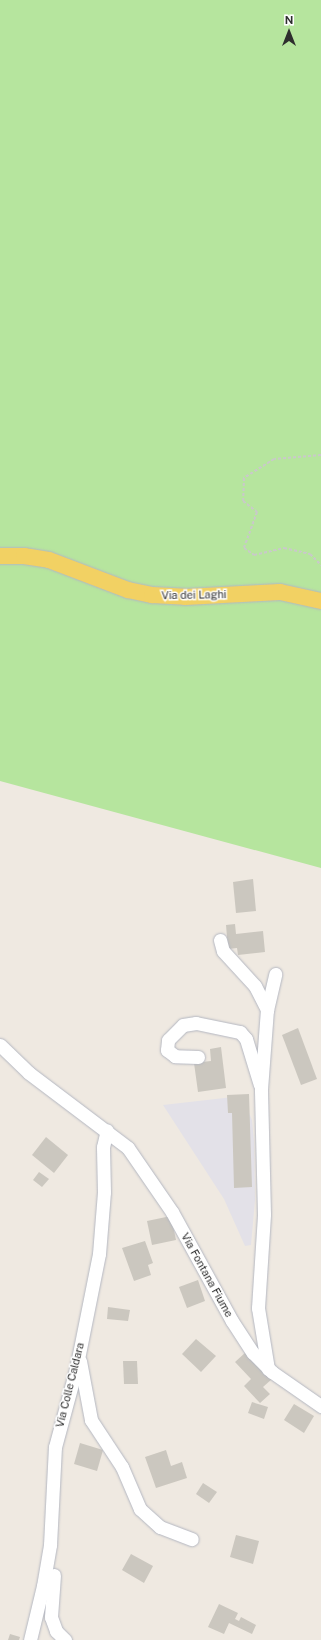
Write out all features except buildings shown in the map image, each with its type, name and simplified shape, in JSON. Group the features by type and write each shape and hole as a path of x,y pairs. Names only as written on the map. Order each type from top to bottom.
{"main road":[{"name":"Via dei Laghi","path":"0,556 43,558 128,590 152,595 185,597 280,592 321,601"}],"street":[{"path":"220,940 223,951 255,986 267,1010"},
{"path":"268,1369 258,1308 264,1202 261,1089 267,1010 275,974"},
{"path":"198,1057 175,1056 167,1050 168,1040 183,1025 196,1023 240,1032 246,1039 261,1089"},
{"name":"Via Fontana Fiume","path":"0,1045 38,1080 104,1128 128,1148 142,1166 185,1235 240,1334 268,1369 321,1406"},
{"name":"Via Colle Caldara","path":"30,1640 44,1586 50,1545 53,1456 79,1353 101,1235 104,1192 104,1128"},
{"path":"79,1353 92,1420 122,1467 138,1505 147,1518 160,1528 192,1539"},
{"path":"50,1545 54,1570 51,1617 56,1631 66,1640"}],"path":[{"path":"321,455 274,460 244,478 243,501 257,512 244,548 254,555 284,548 310,554 321,565"}],"shaded area":[{"path":"242,1096 252,1120 254,1141 255,1200 251,1245 245,1246 224,1199 163,1105"}],"green space":[{"path":"0,0 321,0 321,868 0,781"}]}
